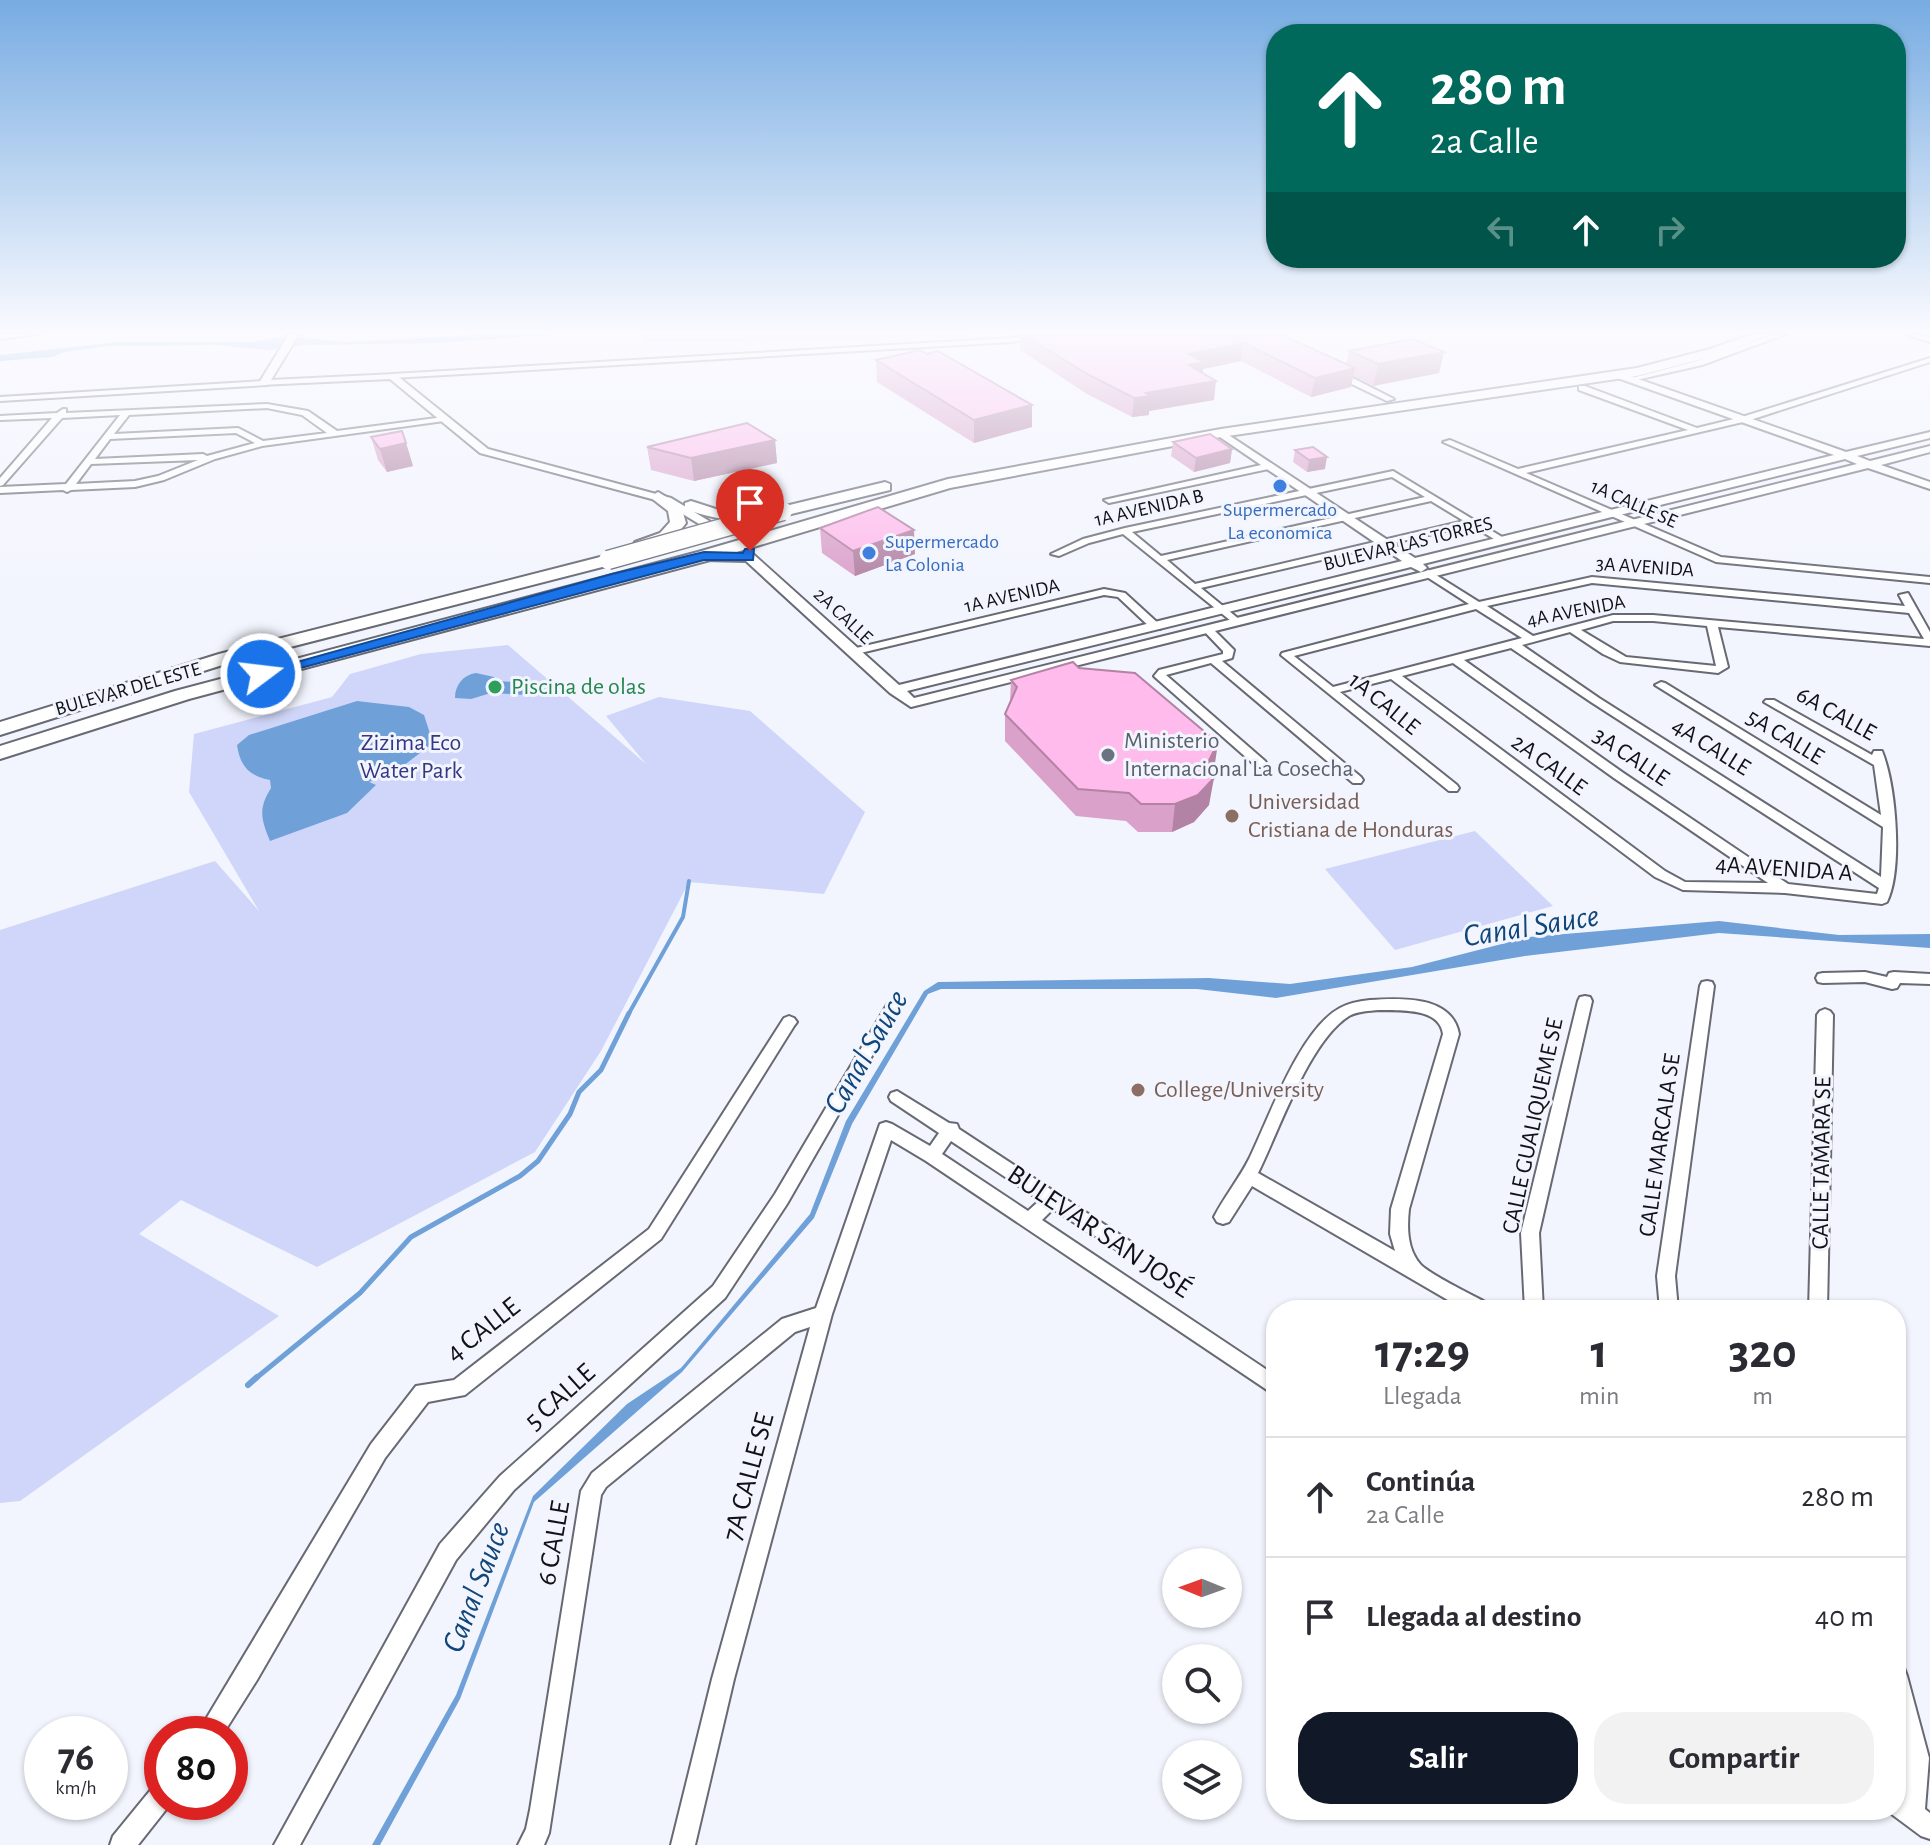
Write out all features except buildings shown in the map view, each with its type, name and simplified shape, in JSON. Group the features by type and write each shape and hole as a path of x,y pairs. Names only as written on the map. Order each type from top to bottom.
{"highway":[{"name":"BULEVAR DEL ESTE","path":"0,753 182,695 610,569 783,511 985,465 1111,441 1250,420"},
{"path":"706,551 718,530 733,534 767,533 925,491 1048,464 1221,433 1317,420"},
{"path":"691,506 718,515 745,516 904,479 1063,447 1111,441"},
{"path":"610,569 762,538 925,491"},
{"path":"658,497 678,514 676,528 669,534"},
{"path":"218,662 314,631 625,550 669,534 700,534 709,540 706,551"},
{"name":"BULEVAR DEL ESTE","path":"0,729 81,700 218,662 610,569"}],"street":[{"path":"0,483 55,420"},
{"path":"67,489 121,420"},
{"path":"315,420 335,434"},
{"path":"0,490 67,489 150,482 212,457 262,444 436,420"},
{"path":"445,420 484,451 658,497 718,530"},
{"path":"1672,420 1696,430"},
{"path":"1517,472 1739,420"},
{"path":"1747,420 1930,486"},
{"path":"107,437 238,430 262,444"},
{"path":"1221,433 1529,638"},
{"name":"BULEVAR LAS TORRES","path":"895,690 1930,435"},
{"name":"1A CALLE SE","path":"1447,442 1719,560 1930,580"},
{"path":"483,448 674,496 691,506 718,530"},
{"name":"BULEVAR LAS TORRES","path":"911,703 1930,449"},
{"path":"87,462 212,457"},
{"path":"1109,500 1270,466"},
{"name":"1A AVENIDA B","path":"1056,554 1086,541 1125,531 1393,474 1432,498"},
{"path":"1160,559 1432,498 1502,540"},
{"path":"1194,587 1471,522"},
{"path":"1125,531 1236,622"},
{"path":"706,551 749,557 752,548 762,538"},
{"name":"2A CALLE","path":"749,557 859,650 911,703"},
{"name":"3A AVENIDA","path":"1286,655 1478,605 1592,580 1913,610"},
{"name":"1A AVENIDA","path":"859,650 1104,592 1121,595 1156,627"},
{"path":"1904,595 1930,642"},
{"name":"4A AVENIDA","path":"1331,691 1529,638 1630,617 1930,642"},
{"path":"1571,628 1624,660 1718,670 1722,662 1712,624"},
{"path":"1207,629 1231,653 1163,672 1160,676 1261,764"},
{"name":"4A CALLE","path":"1512,643 1884,893"},
{"name":"1A CALLE","path":"1286,655 1453,788"},
{"name":"3A CALLE","path":"1454,658 1593,758 1785,888"},
{"path":"1214,660 1357,780"},
{"name":"2A CALLE","path":"1392,674 1660,874 1683,886"},
{"name":"5A CALLE","path":"1661,685 1887,824"},
{"name":"6A CALLE","path":"1770,702 1879,759 1885,786 1887,824"},
{"path":"1884,893 1889,861 1887,824"},
{"name":"4A AVENIDA A","path":"1683,886 1884,893"},
{"path":"1823,978 1865,977 1892,984 1894,977 1930,979"},
{"name":"CALLE MARCALA SE","path":"1668,1300 1666,1276 1707,986"},
{"name":"CALLE GUALIQUEME SE","path":"1533,1300 1530,1233 1585,1001"},
{"path":"1223,1217 1249,1176 1319,1036 1341,1013 1371,1006 1418,1007 1444,1016 1451,1034 1400,1209 1397,1229 1402,1250 1415,1271"},
{"name":"5 CALLE","path":"286,1845 448,1552 507,1483 719,1292 781,1199 893,1007"},
{"name":"CALLE TAMARA SE","path":"1818,1300 1825,1015"},
{"name":"4 CALLE","path":"221,1716 378,1451 423,1393 458,1389 655,1234 789,1022"},
{"name":"BULEVAR SAN JOSÉ","path":"897,1097 951,1129 1125,1247"},
{"name":"BULEVAR SAN JOSÉ","path":"886,1129 932,1156 1266,1380"},
{"name":"7A CALLE SE","path":"683,1845 723,1679 823,1314 886,1129"},
{"path":"932,1156 951,1129"},
{"path":"1249,1176 1465,1300"},
{"path":"1030,1221 1053,1198"},
{"name":"6 CALLE","path":"530,1845 537,1833 542,1810 591,1491 645,1442 789,1325 823,1314"},
{"path":"1906,1715 1917,1758 1913,1815"},
{"path":"122,1845 144,1818"}],"green space":[{"name":"Zizima Eco Water Park","path":"508,645 646,764 606,716 659,697 750,711 865,812 824,894 689,882 601,1051 535,1152 317,1267 181,1200 139,1234 279,1316 20,1501 0,1503 0,930 215,861 259,911 189,792 194,734 332,697 350,674 421,654"},
{"path":"1475,831 1553,906 1395,950 1325,869"}],"water":[{"name":"Piscina de olas","path":"476,673 494,677 497,681 534,683 527,695 491,693 471,699 455,698 461,681"},
{"path":"357,701 409,707 424,715 433,743 394,773 369,782 376,785 347,813 270,841 262,814 271,788 270,780 256,776 247,769 240,759 237,745 249,735"},
{"path":"1719,921 1839,935 1930,934 1930,948 1719,933 1525,956 1276,998 1197,989 941,989 928,994 852,1124 814,1218 682,1372 534,1502 460,1699 380,1845 372,1845 456,1695 533,1496 627,1404 681,1368 810,1214 846,1121 924,991 938,982 1209,978 1290,984 1412,967 1529,937"}],"waterway":[{"path":"628,1015 683,917 689,881"},
{"path":"255,1379 360,1293 411,1237 520,1176 538,1161 570,1114 579,1092 601,1070 628,1015"},
{"path":"248,1385 257,1377"}],"place":[{"name":"Supermercado La economica","path":"1280,486"},
{"name":"Supermercado La Colonia","path":"869,553"},
{"name":"Piscina de olas","path":"495,687"},
{"name":"Ministerio Internacional La Cosecha","path":"1108,755"},
{"name":"Universidad Cristiana de Honduras","path":"1232,816"},
{"name":"College/University","path":"1138,1090"}],"route":[{"path":"261,674 612,578 704,556 731,554 749,557 750,551"}],"water label":[{"name":"Canal Sauce","path":"1531,926"},
{"name":"Canal Sauce","path":"866,1052"},
{"name":"Canal Sauce","path":"476,1587"}]}
